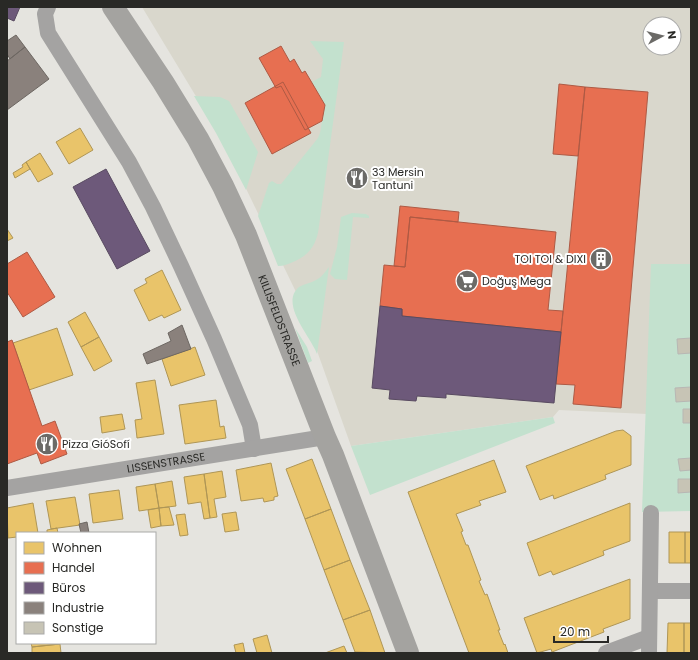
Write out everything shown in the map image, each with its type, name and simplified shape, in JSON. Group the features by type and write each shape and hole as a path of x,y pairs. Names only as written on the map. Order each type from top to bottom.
{"main road":[{"name":"KILLISFELDSTRASSE","path":"112,7 167,88 198,139 223,186 246,235 356,514 408,653"}],"street":[{"path":"48,7 45,14 48,33 129,162 182,266 250,425 254,449"},
{"name":"LISSENSTRASSE","path":"7,488 325,437"},
{"path":"606,653 649,645 651,513"},
{"path":"650,591 691,591"}],"shaded area":[{"path":"142,7 691,7 691,264 652,264 647,414 559,410 553,417 351,446 296,292 223,141"}],"green space":[{"path":"310,41 344,42 319,226 312,248 304,256 293,262 278,266 258,216 269,183 272,181 277,184 281,184 318,138 320,133 325,105 312,82 321,77 323,59"},
{"path":"194,96 220,97 229,101 258,152 246,190 216,133"},
{"path":"352,213 366,214 369,218 353,217 347,280 335,279 330,274 337,247 341,217"},
{"path":"651,264 691,264 691,511 642,512"},
{"path":"329,267 317,354 294,311 294,294 299,287 318,279"},
{"path":"295,328 307,347 312,361 308,363"},
{"path":"553,417 555,423 370,495 351,446"}],"building: Wohnen":[{"path":"80,128 93,150 69,164 56,142"},
{"path":"40,153 53,174 38,182 26,162"},
{"path":"26,162 30,169 15,178 13,173 23,167 22,165"},
{"path":"7,229 13,238 7,241"},
{"path":"162,270 181,310 164,318 162,315 149,321 134,290 147,283 145,279"},
{"path":"85,312 99,337 81,347 68,322"},
{"path":"57,328 73,375 29,390 13,343"},
{"path":"99,337 112,361 94,371 81,347"},
{"path":"195,347 205,375 171,386 162,359"},
{"path":"155,380 164,434 137,438 135,420 142,419 136,383"},
{"path":"216,400 220,427 224,426 226,438 185,444 179,405"},
{"path":"122,414 125,429 102,433 100,417"},
{"path":"623,430 631,436 631,465 605,475 606,479 554,499 553,495 540,500 526,466 616,431"},
{"path":"312,459 331,509 305,519 286,469"},
{"path":"494,460 506,492 479,501 481,505 456,514 463,531 461,532 466,545 468,545 481,580 479,581 485,595 487,594 500,630 498,630 508,653 469,653 408,492"},
{"path":"271,463 278,496 274,497 274,500 264,502 263,498 241,501 236,470"},
{"path":"222,471 226,497 214,499 217,517 210,518 204,474"},
{"path":"204,474 210,518 204,519 201,502 188,504 184,477"},
{"path":"172,481 176,506 159,508 155,484"},
{"path":"155,484 159,508 139,511 136,487"},
{"path":"119,490 123,519 93,523 89,494"},
{"path":"75,497 80,525 51,529 46,501"},
{"path":"33,503 38,532 16,532 16,537 8,538 7,508"},
{"path":"630,503 630,541 603,551 604,555 553,575 551,571 539,576 527,543"},
{"path":"169,507 174,525 161,526 159,508"},
{"path":"159,508 161,526 151,528 148,510"},
{"path":"331,509 350,560 324,570 305,519"},
{"path":"236,512 239,530 225,532 222,514"},
{"path":"185,514 188,535 180,536 176,515"},
{"path":"57,528 58,532 47,532 47,530"},
{"path":"669,532 685,532 685,563 669,563"},
{"path":"685,532 691,532 691,563 685,563"},
{"path":"350,560 370,610 343,620 324,570"},
{"path":"630,579 630,619 603,629 604,632 552,652 551,649 537,653 524,618"},
{"path":"370,610 385,653 355,652 343,620"},
{"path":"668,623 684,623 684,653 667,653"},
{"path":"684,623 691,623 691,653 684,653"},
{"path":"267,635 272,653 257,653 253,639"},
{"path":"243,643 245,653 236,653 234,645"},
{"path":"31,644 60,644 32,647"},
{"path":"60,644 61,653 32,653 32,647"},
{"path":"344,646 347,653 325,653"}],"building: Handel":[{"path":"281,46 290,62 294,59 302,73 305,71 325,105 322,121 305,130 281,86 276,88 259,58"},
{"path":"283,82 311,133 272,154 245,103"},
{"path":"559,84 585,87 578,156 553,154"},
{"name":"TOI TOI & DIXI","path":"585,87 648,92 621,408 573,404 575,385 556,384"},
{"path":"400,206 459,212 458,222 410,217 405,267 394,266"},
{"name":"Doğuş Mega","path":"410,217 556,232 548,310 563,311 561,332 402,316 402,309 380,306 384,265 405,267"},
{"path":"27,252 55,297 23,317 7,292 7,264"},
{"path":"12,340 42,426 55,421 67,454 41,464 37,453 7,464 7,342"}],"building: Büros":[{"path":"7,7 20,7 14,21 7,18"},
{"path":"106,169 150,251 117,269 73,187"},
{"path":"380,306 402,309 402,316 561,332 554,403 446,394 446,398 417,396 416,401 389,399 390,390 372,388"}],"building: Industrie":[{"path":"16,35 25,47 10,59 7,54 7,41"},
{"path":"25,47 49,79 7,110 7,61"},
{"path":"182,325 191,349 147,364 143,354 171,341 168,333"},
{"path":"87,522 89,532 81,532 79,524"}],"building: Sonstige":[{"path":"691,338 691,353 678,354 677,339"},
{"path":"691,387 691,401 676,402 675,388"},
{"path":"683,409 691,409 691,423 683,423"},
{"path":"691,458 691,470 680,471 678,459"},
{"path":"678,479 691,479 691,492 678,493"}],"place":[{"name":"33 Mersin Tantuni","path":"357,178"},
{"name":"TOI TOI & DIXI","path":"601,259"},
{"name":"Doğuş Mega","path":"467,281"},
{"name":"Pizza GióSofí","path":"47,444"}]}
